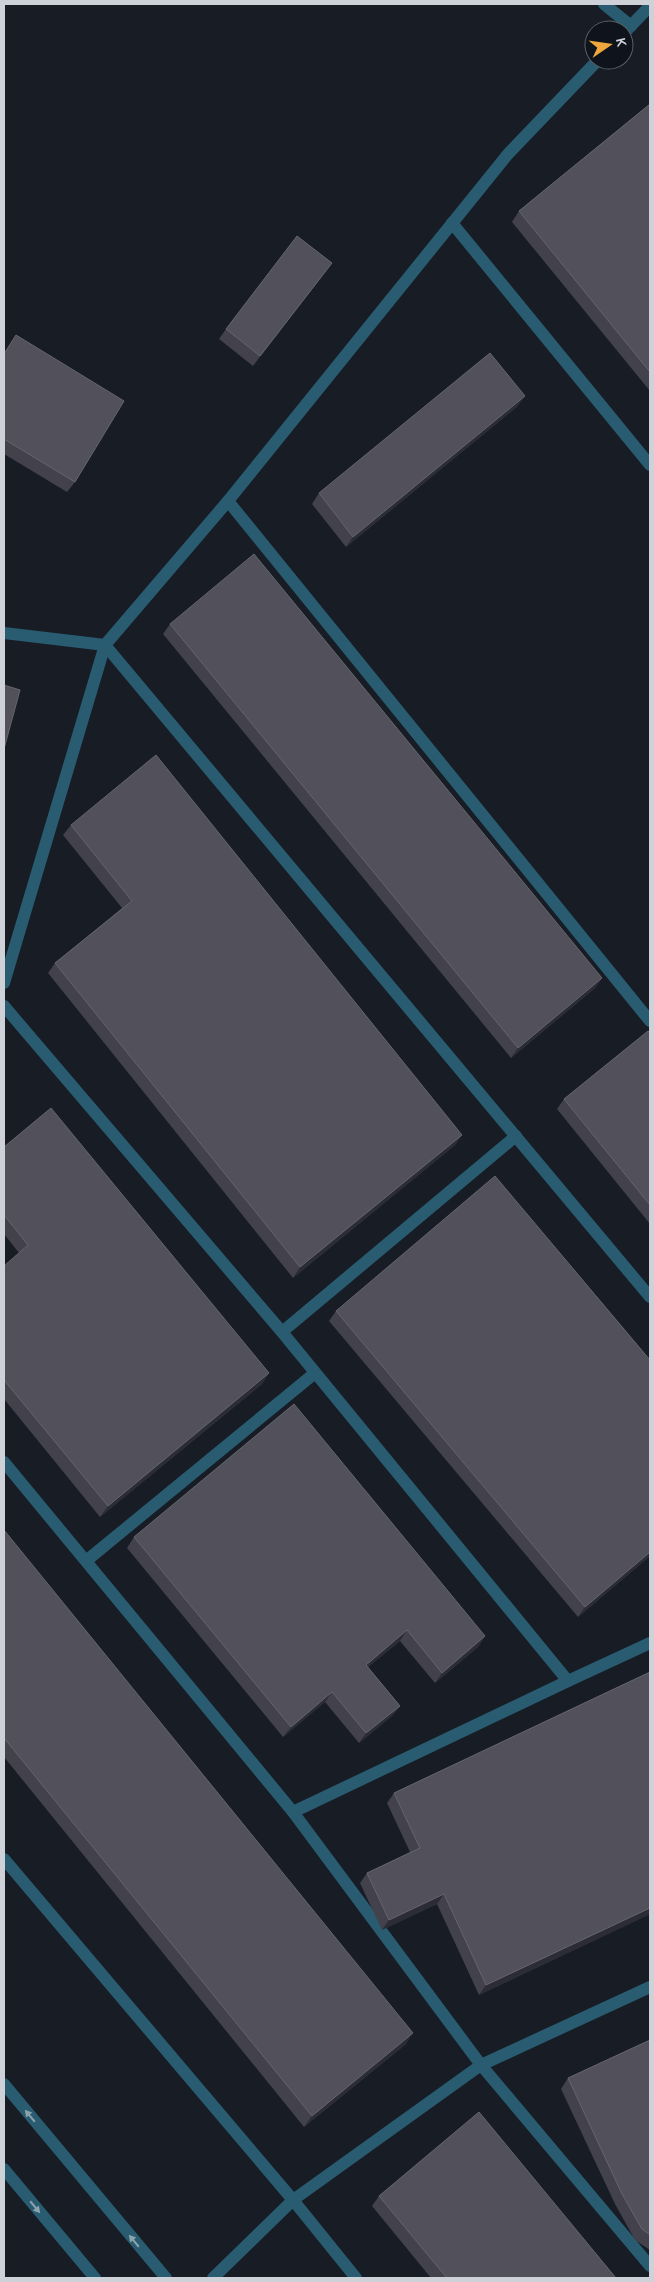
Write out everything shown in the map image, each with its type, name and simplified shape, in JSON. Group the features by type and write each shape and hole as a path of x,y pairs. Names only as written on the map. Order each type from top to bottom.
{"street":[{"path":"604,4 619,20"},
{"path":"634,23 650,6"},
{"path":"4,983 105,645 228,501 508,154 588,70"},
{"path":"452,223 650,465"},
{"path":"228,501 650,1021"},
{"path":"4,633 105,645 650,1296"},
{"path":"4,1006 282,1332 568,1682"},
{"path":"282,1332 516,1136"},
{"path":"86,1561 315,1373"},
{"path":"4,1462 293,1812 481,2065 650,2266"},
{"path":"293,1812 650,1643"},
{"path":"4,1859 293,2200 356,2278"},
{"path":"213,2278 293,2200 481,2065 650,1987"},
{"path":"4,2084 166,2278"},
{"path":"4,2169 95,2278"}],"building":[{"path":"650,104 650,372 519,211"},
{"path":"297,236 332,263 260,356 226,329"},
{"path":"16,335 124,401 75,482 4,439 4,354"},
{"path":"490,353 525,396 353,537 319,493"},
{"path":"254,554 602,978 518,1048 170,624"},
{"path":"4,685 20,690 4,749"},
{"path":"156,755 462,1135 300,1267 55,963 132,901 71,825"},
{"path":"648,1031 650,1033 650,1205 564,1099"},
{"path":"51,1108 269,1373 108,1506 4,1380 4,1266 28,1245 4,1215 4,1147"},
{"path":"495,1176 650,1360 650,1552 585,1607 336,1311"},
{"path":"294,1404 485,1636 442,1673 407,1630 366,1665 400,1706 366,1733 332,1692 291,1727 134,1537"},
{"path":"4,1530 413,2033 312,2116 4,1738"},
{"path":"650,1672 650,1908 486,1985 444,1894 389,1920 367,1873 420,1848 394,1793"},
{"path":"650,2040 650,2235 642,2229 622,2194 568,2078"},
{"path":"479,2112 616,2278 447,2278 379,2196"}]}
